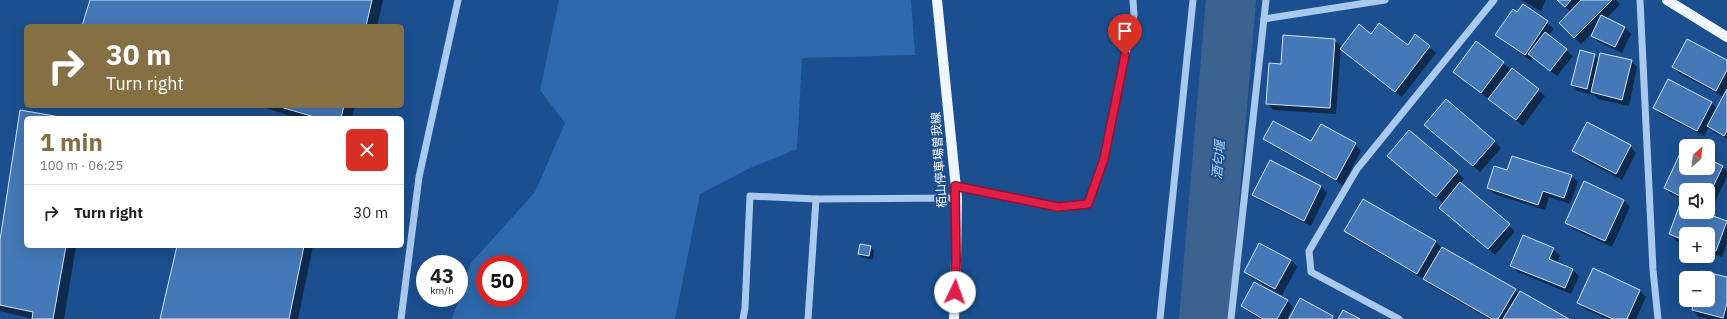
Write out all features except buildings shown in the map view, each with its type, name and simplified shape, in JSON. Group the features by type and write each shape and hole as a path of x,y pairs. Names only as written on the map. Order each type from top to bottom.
{"main road":[{"name":"栢山停車場曽我線","path":"937,0 957,198 954,319"},
{"path":"1667,0 1727,37"}],"street":[{"path":"401,319 419,178 458,0"},
{"path":"955,186 1058,207 1088,204 1104,159 1134,15 1133,0"},
{"path":"1160,319 1193,0"},
{"path":"1231,319 1266,0"},
{"path":"1264,19 1385,0"},
{"path":"1399,319 1311,272 1309,251 1357,169 1494,0"},
{"path":"1640,0 1652,270 1658,319"},
{"path":"742,319 745,308 750,196 816,199 957,198"},
{"path":"808,319 816,199"}],"shaded area":[{"path":"559,0 911,0 915,55 802,58 797,149 750,168 700,194 675,319 452,319 456,307 468,307 468,272 471,263 476,257 476,307 528,307 528,255 478,255 535,192 565,123 540,90"}],"waterway":[{"name":"酒匂堰","path":"1204,319 1231,0"}],"route":[{"path":"955,292 957,198 955,186 1058,207 1088,204 1104,159 1125,55"}]}
